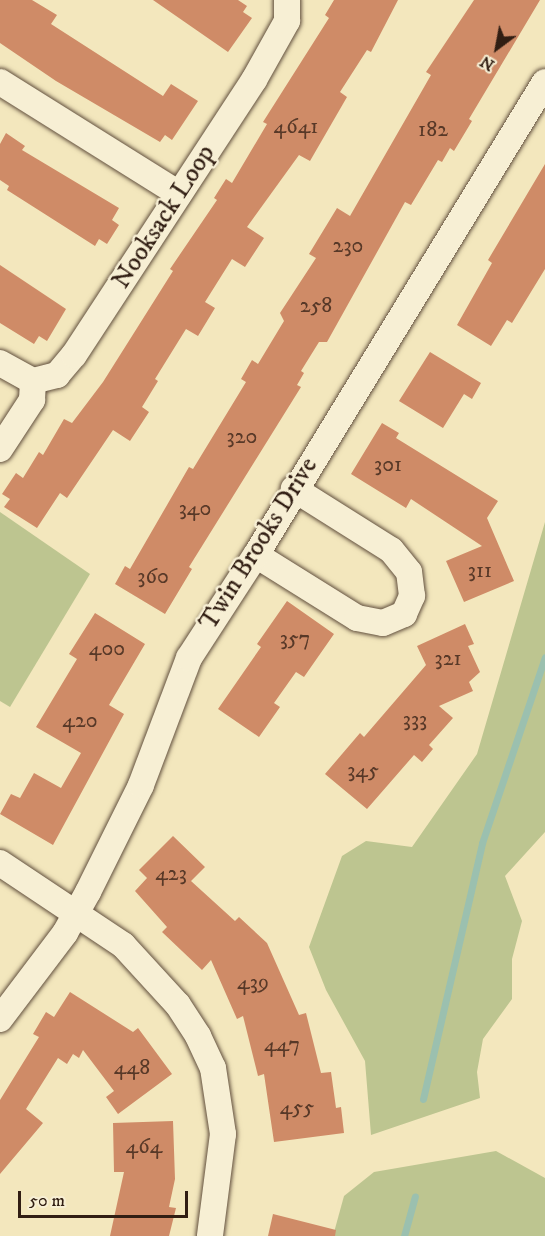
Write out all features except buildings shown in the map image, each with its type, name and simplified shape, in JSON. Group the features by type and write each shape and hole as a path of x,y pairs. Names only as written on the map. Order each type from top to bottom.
{"street":[{"name":"Nooksack Loop","path":"33,381 57,375 74,356 254,80 287,21 287,0"},
{"path":"0,82 178,194"},
{"name":"Twin Brooks Drive","path":"0,1019 75,914 141,785 189,658 256,555 294,489 545,82"},
{"path":"0,363 33,381 32,400 0,449"},
{"path":"256,555 357,618 383,623 404,614 412,596 409,572 391,550 294,489"},
{"path":"0,863 123,945 178,1005 213,1068 223,1134 210,1236"}],"green space":[{"path":"0,512 90,574 10,707 0,701"},
{"path":"545,522 545,832 505,876 522,921 512,959 512,999 483,1039 477,1072 480,1098 371,1135 365,1061 326,990 309,947 342,856 366,841 412,847 477,754"},
{"path":"496,1151 545,1178 545,1236 333,1236 344,1196 374,1172"}],"waterway":[{"path":"423,1099 482,843 545,657"},
{"path":"404,1236 415,1196"}]}
